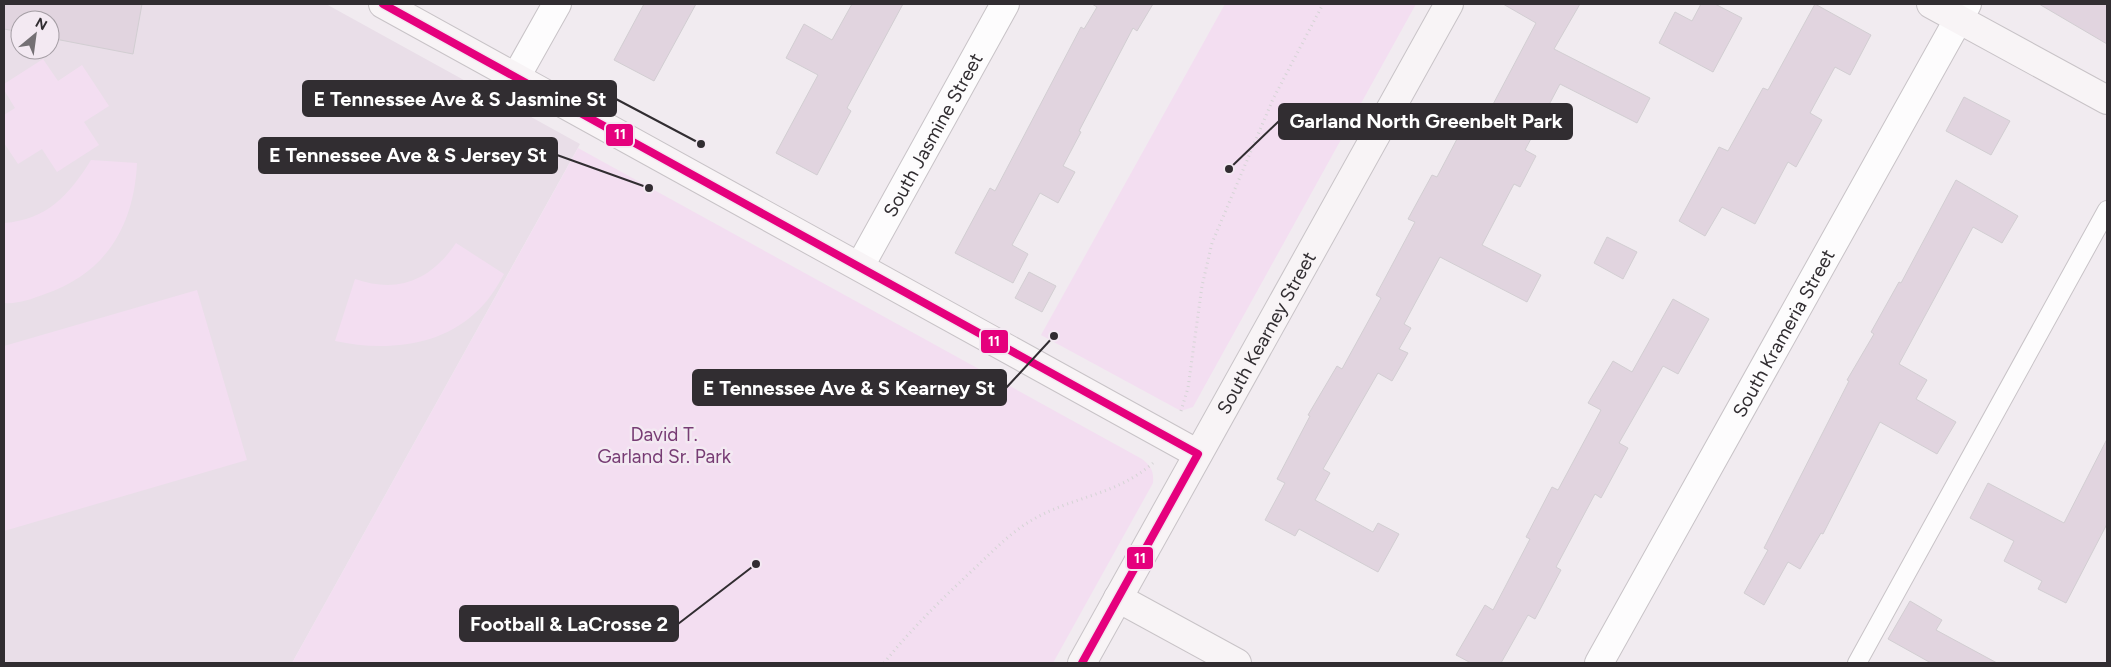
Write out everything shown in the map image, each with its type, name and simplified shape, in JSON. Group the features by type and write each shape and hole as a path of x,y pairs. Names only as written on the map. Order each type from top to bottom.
{"street":[{"path":"383,4 1198,454"},
{"path":"516,77 557,4"},
{"name":"South Jasmine Street","path":"860,266 1005,4"},
{"name":"South Kearney Street","path":"1082,663 1449,4"},
{"path":"1931,4 1963,12 2107,100"},
{"name":"South Krameria Street","path":"1599,663 1963,12"},
{"path":"1118,598 1237,663"}],"lane":[{"path":"1857,663 2107,210"}],"path":[{"path":"884,663 931,609 1015,532 1033,519 1050,511 1126,483 1154,462 1185,402 1202,286 1212,244 1273,99 1323,4"}],"shaded area":[{"path":"4,4 326,4 580,144 292,663 4,663"}],"green space":[{"path":"1225,4 1416,4 1193,407 1181,411 1041,335"},
{"path":"41,60 44,60 58,81 82,65 109,106 84,122 99,145 57,172 42,149 18,164 4,143 4,115 15,108 4,90 4,84"},
{"name":"David T. Garland Sr. Park","path":"578,148 1148,464 1153,475 1153,483 1053,663 292,663"},
{"path":"91,160 137,163 135,186 130,207 123,227 113,244 85,274 66,285 30,299 14,303 4,303 4,223 33,217 55,204 83,173"},
{"path":"456,243 504,274 491,296 474,314 443,334 408,344 371,346 335,341 355,279 385,285 399,284 412,280 424,275 436,266"},
{"path":"197,290 247,460 4,531 4,346"}],"building":[{"path":"4,4 142,4 133,54 60,40 60,10 10,10 10,30 4,29"},
{"path":"644,4 696,4 654,81 614,60"},
{"path":"852,4 903,4 847,108 851,111 817,175 776,153 818,75 786,58 804,24 832,40"},
{"path":"1092,4 1153,4 1137,31 1133,28 1079,131 1081,132 1063,166 1075,172 1058,203 1040,193 1012,245 1028,254 1013,283 955,253 990,188 995,191 1081,27 1084,29 1097,7"},
{"path":"1503,4 1580,4 1554,49 1650,98 1637,123 1560,84 1525,150 1536,156 1520,187 1514,184 1482,245 1541,275 1527,302 1440,257 1404,324 1411,328 1399,349 1408,353 1392,381 1378,373 1323,469 1330,473 1315,500 1373,532 1378,523 1399,534 1378,572 1299,529 1295,536 1265,520 1285,483 1277,479 1310,416 1308,415 1337,366 1342,369 1381,298 1376,295 1415,222 1408,219 1432,175 1437,177 1467,120 1481,127 1536,23"},
{"path":"1701,4 1715,4 1742,18 1713,72 1659,43 1675,12 1692,21"},
{"path":"1815,4 1871,35 1850,75 1835,67 1810,113 1822,120 1796,167 1788,162 1755,224 1722,207 1705,236 1679,221 1719,147 1728,151 1763,88 1768,90"},
{"path":"2039,4 2107,4 2107,44"},
{"path":"1964,97 2010,121 1991,155 1946,131"},
{"path":"1956,180 2018,216 2002,243 1973,227 1899,364 1927,380 1916,399 1956,422 1937,454 1880,422 1823,534 1821,533 1800,569 1788,562 1764,605 1744,593 1768,550 1764,548 1849,381 1847,380 1874,334 1871,332 1899,282 1901,283"},
{"path":"1607,237 1637,252 1623,279 1594,263"},
{"path":"1029,272 1056,286 1042,312 1015,298"},
{"path":"1673,299 1709,319 1678,374 1663,366 1619,443 1628,448 1601,498 1595,494 1556,567 1561,570 1535,619 1528,615 1501,663 1471,663 1456,655 1485,605 1493,610 1530,539 1526,537 1552,487 1558,490 1601,410 1588,403 1613,361 1632,372"},
{"path":"2107,439 2107,524 2066,603 2038,589 2042,581 2004,561 2014,541 1970,518 1988,483 2064,523"},
{"path":"1910,601 1942,620 1936,630 1997,663 1931,663 1888,639"}],"transit line":[{"name":"11","path":"383,4 1198,454"},
{"name":"11","path":"1082,663 1198,454"}],"place":[{"name":"E Tennessee Ave & S Jasmine St","path":"701,144"},
{"name":"Garland North Greenbelt Park","path":"1229,169"},
{"name":"E Tennessee Ave & S Jersey St","path":"649,188"},
{"name":"E Tennessee Ave & S Kearney St","path":"1054,336"},
{"name":"Football & LaCrosse 2","path":"756,564"}]}
